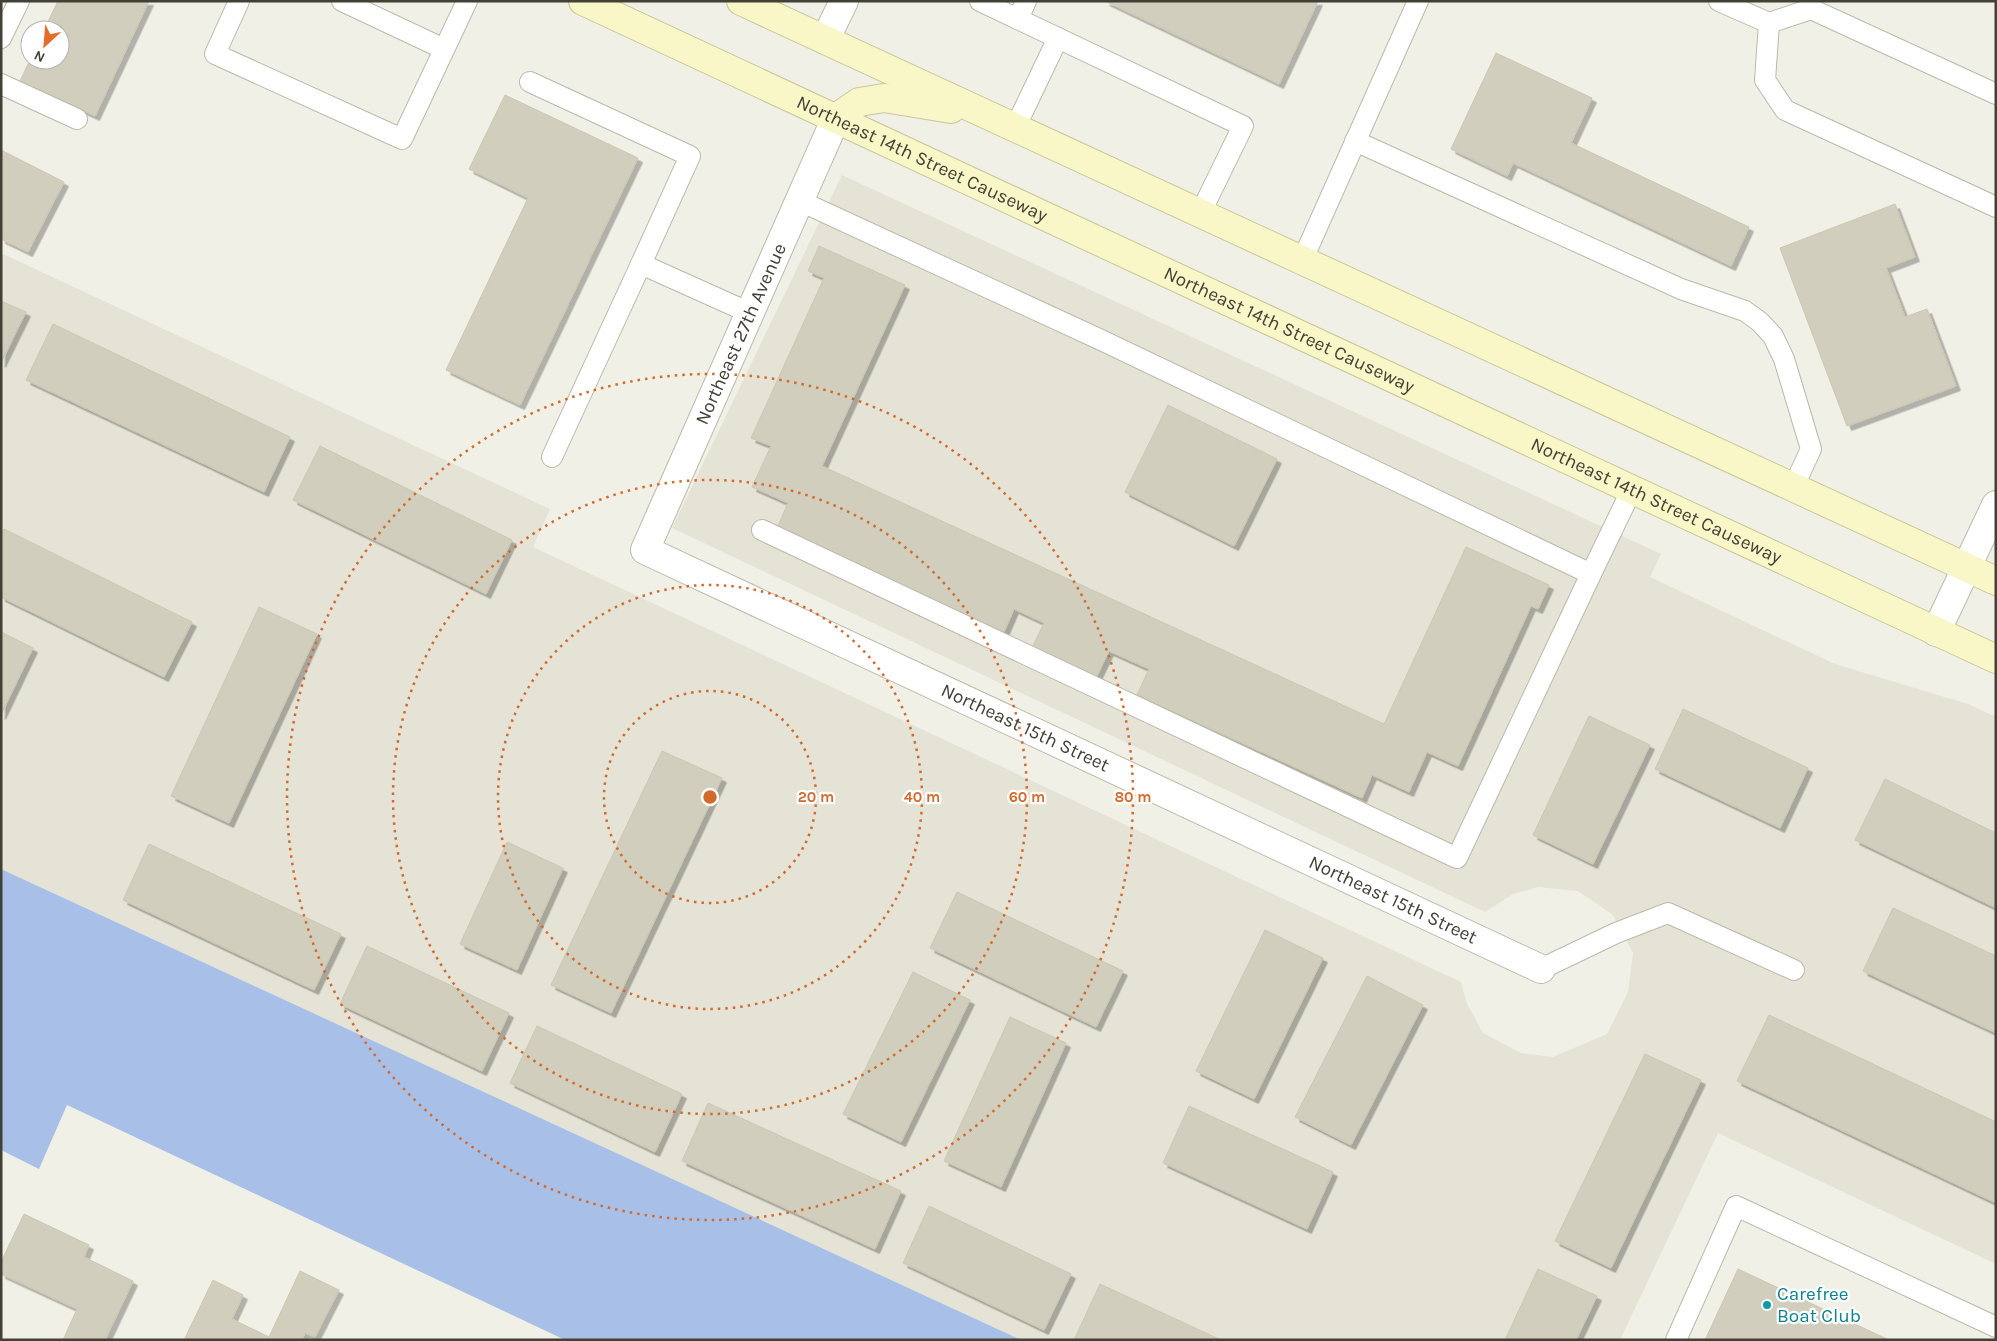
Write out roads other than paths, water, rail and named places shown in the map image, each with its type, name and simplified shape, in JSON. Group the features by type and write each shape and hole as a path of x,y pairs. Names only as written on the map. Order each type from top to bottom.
{"main road":[{"name":"Northeast 14th Street Causeway","path":"583,1 1996,659"},
{"path":"741,1 1996,581"},
{"path":"836,118 859,102 884,98 982,113"}],"street":[{"path":"825,40 844,1"},
{"name":"Northeast 27th Avenue","path":"645,550 836,118"},
{"path":"1936,632 1996,505"},
{"name":"Northeast 15th Street","path":"645,550 1541,969"}],"lane":[{"path":"1,38 19,1"},
{"path":"239,1 215,54 402,139 467,1"},
{"path":"342,1 444,49"},
{"path":"980,1 1022,10 1058,38 1243,126 1200,214"},
{"path":"1302,261 1418,1"},
{"path":"1720,1 1768,23 1811,9 1996,94"},
{"path":"1768,23 1765,80 1785,110 1996,207"},
{"path":"1014,128 1058,38"},
{"path":"530,82 690,156 552,456"},
{"path":"1,84 77,119"},
{"path":"1356,141 1681,289 1745,311 1760,322 1772,336 1784,359 1811,449 1793,488"},
{"path":"800,201 1090,335 1591,574"},
{"path":"641,264 750,313"},
{"path":"762,530 1457,858 1632,489"},
{"path":"1541,969 1616,933 1668,913 1794,970"},
{"path":"1676,1340 1736,1206 1996,1327"}],"water":[{"path":"1,869 1021,1340 565,1340 67,1105 39,1169 1,1150"}],"place":[{"name":"Carefree Boat Club","path":"1767,1305"}]}
